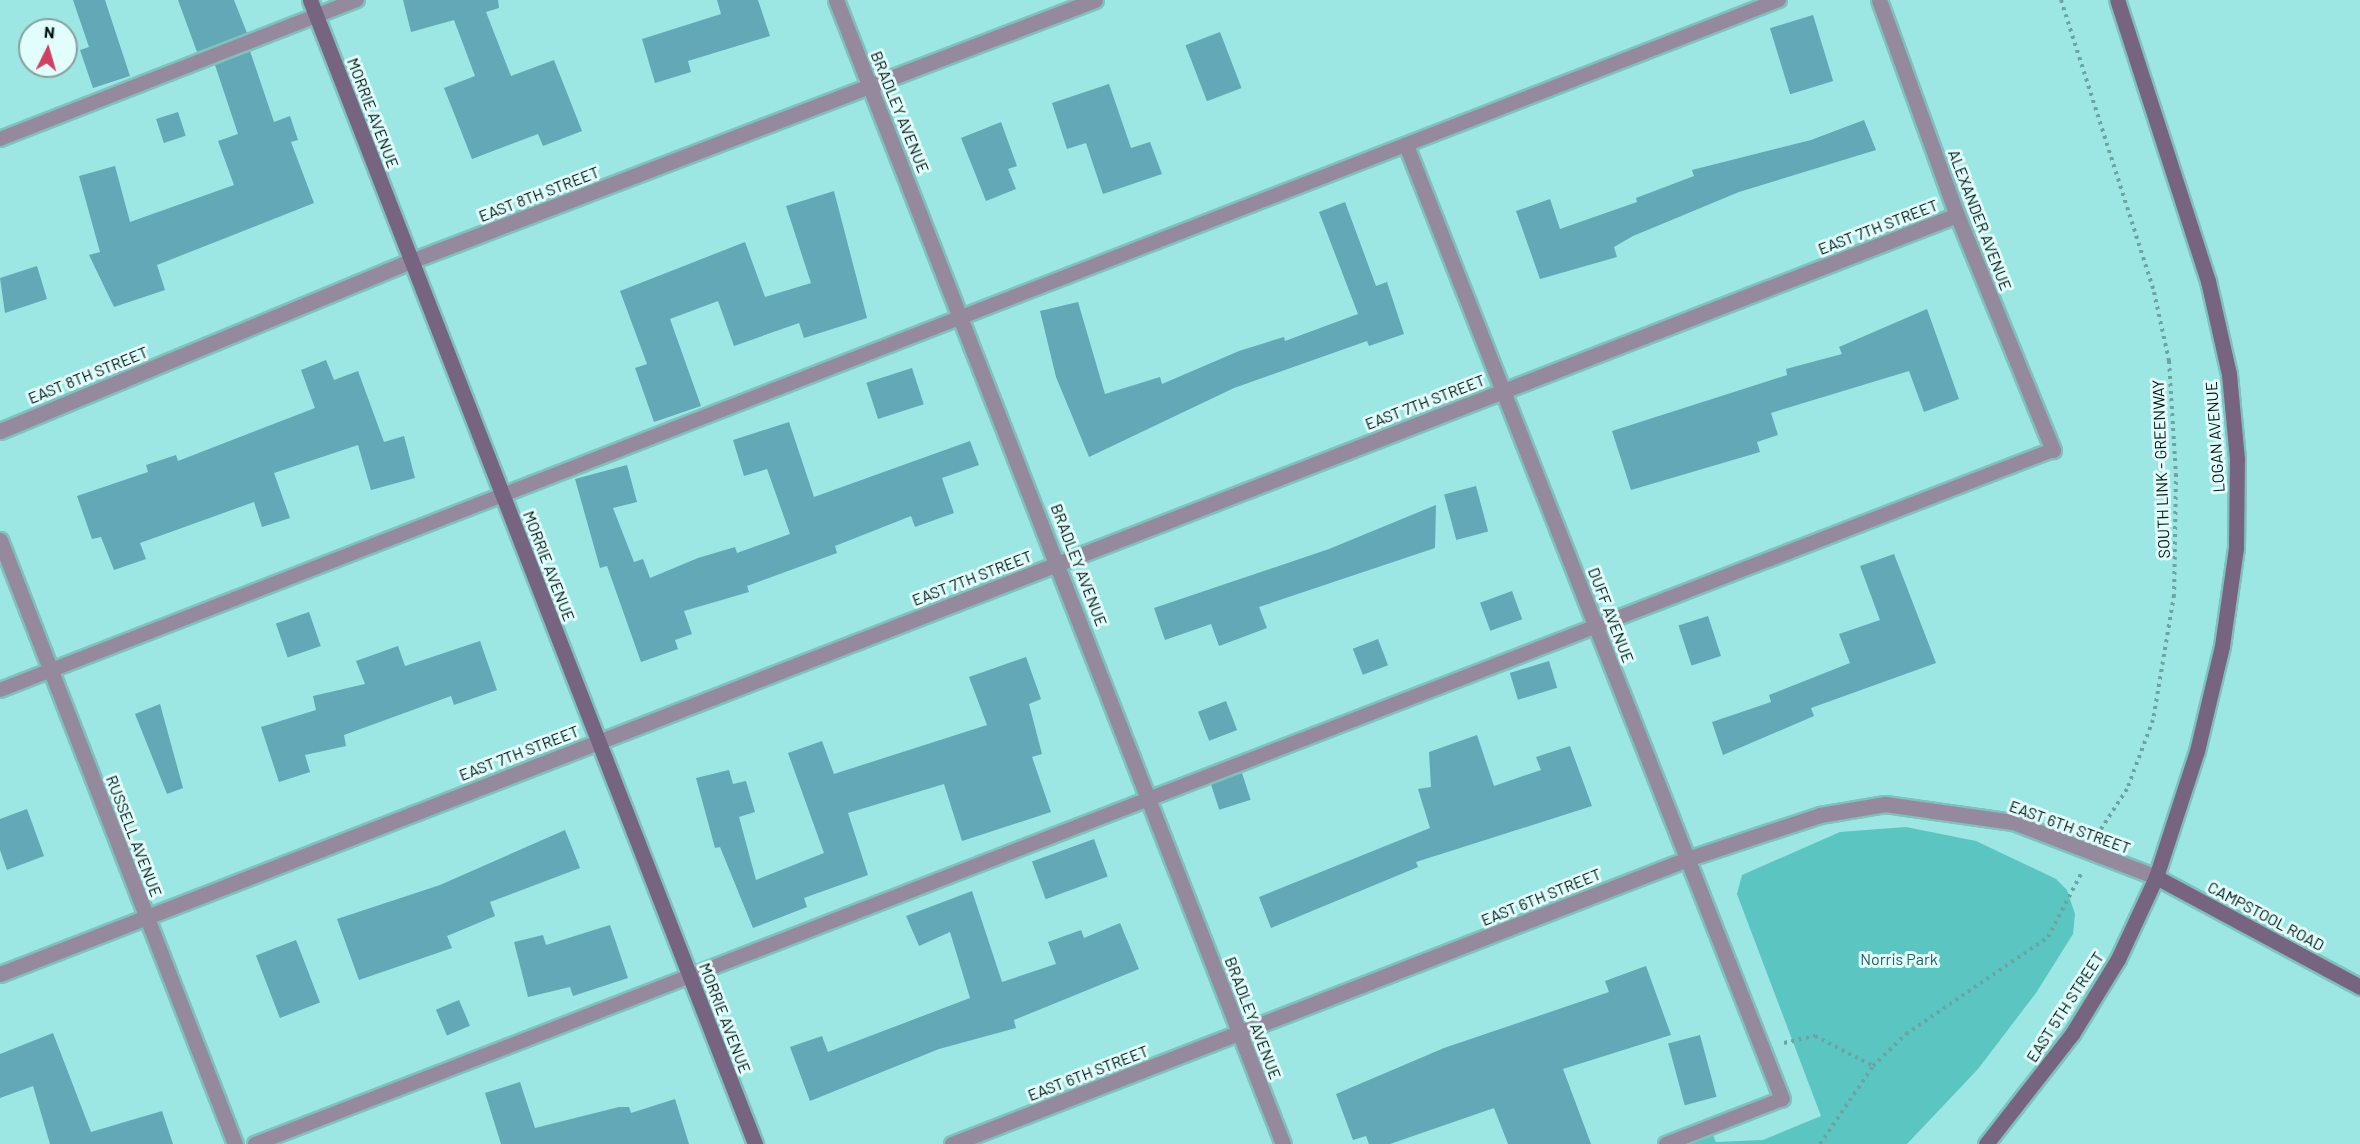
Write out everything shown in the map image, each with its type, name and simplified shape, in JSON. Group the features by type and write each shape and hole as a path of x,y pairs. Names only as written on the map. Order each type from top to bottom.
{"main road":[{"name":"MORRIE AVENUE","path":"310,0 755,1144"},
{"name":"LOGAN AVENUE","path":"2117,0 2208,281 2229,374 2237,459 2236,548 2222,646 2156,878"},
{"name":"CAMPSTOOL ROAD","path":"2156,878 2360,987"},
{"name":"EAST 5TH STREET","path":"1986,1144 2072,1034 2118,959 2156,878"}],"street":[{"name":"BRADLEY AVENUE","path":"836,0 1059,563 1283,1144"},
{"name":"EAST 8TH STREET","path":"0,431 411,261 1095,0"},
{"name":"ALEXANDER AVENUE","path":"1879,0 1957,215 2054,450"},
{"name":"DUFF AVENUE","path":"1406,145 1782,1099"},
{"name":"EAST 7TH STREET","path":"0,974 1957,215"},
{"name":"RUSSELL AVENUE","path":"0,540 235,1144"},
{"name":"EAST 6TH STREET","path":"952,1144 1240,1035 1686,859 1820,815 1885,804 2013,822 2156,878"}],"lane":[{"path":"0,139 357,0"},
{"path":"0,690 1779,0"},
{"path":"255,1144 2054,450"},
{"path":"1666,1144 1782,1099"}],"path":[{"name":"SOUTH LINK - GREENWAY","path":"1820,1144 1873,1066 1936,1009 2013,966 2048,937 2091,853 2107,812 2127,789 2152,720 2174,595 2176,474 2169,361 2154,292 2061,0"},
{"path":"1763,1051 1805,1034 1873,1066"}],"green space":[{"name":"Norris Park","path":"1906,827 1976,841 2056,879 2067,890 2075,914 2073,934 2036,993 1978,1069 1907,1144 1684,1144 1712,1133 1716,1142 1763,1140 1821,1116 1737,894 1742,875 1840,832"}],"building":[{"path":"73,0 105,0 130,76 93,88 80,50 89,47"},
{"path":"178,0 234,0 247,33 197,52"},
{"path":"403,0 498,0 499,8 486,12 511,76 554,60 582,131 543,146 538,134 472,159 444,88 475,76 454,20 411,32"},
{"path":"717,0 758,0 770,36 688,61 691,72 655,83 642,39 721,14"},
{"path":"1813,15 1833,81 1790,94 1770,28"},
{"path":"1220,32 1242,88 1207,101 1185,45"},
{"path":"250,51 274,122 290,116 298,140 291,142 314,203 157,265 165,290 114,307 89,255 100,252 79,176 115,166 130,222 234,185 218,141 238,134 215,65"},
{"path":"1109,84 1131,148 1150,142 1162,174 1103,194 1086,143 1067,149 1052,103"},
{"path":"178,112 186,136 164,143 156,119"},
{"path":"1864,120 1876,150 1739,192 1633,236 1614,247 1617,257 1540,279 1516,211 1550,199 1560,229 1637,202 1636,198 1694,176 1692,170 1811,140"},
{"path":"1001,122 1017,166 1008,169 1016,189 986,201 961,138"},
{"path":"834,191 867,318 804,338 799,323 734,346 718,301 670,319 701,406 654,422 635,368 647,364 620,291 745,242 765,297 811,283 786,206"},
{"path":"1345,202 1376,286 1387,282 1404,334 1369,346 1367,341 1234,388 1089,457 1056,377 1040,311 1078,302 1105,394 1160,377 1162,384 1239,351 1284,337 1285,341 1358,314 1319,212"},
{"path":"37,266 47,299 5,313 0,278"},
{"path":"1927,309 1959,399 1924,412 1909,371 1771,413 1778,435 1757,442 1760,452 1631,490 1612,431 1787,375 1786,369 1842,354 1839,347"},
{"path":"326,360 334,380 358,371 384,442 404,436 415,478 371,490 358,445 274,473 290,518 262,527 254,502 140,543 146,559 114,570 101,537 92,539 77,496 148,472 146,465 176,455 178,461 315,408 301,370"},
{"path":"912,368 924,404 878,419 866,383"},
{"path":"789,422 814,497 970,441 979,465 942,478 954,513 915,527 911,516 835,546 837,553 747,586 749,592 684,611 692,634 675,640 678,649 641,662 607,566 600,568 575,479 627,465 637,502 613,508 634,562 643,559 650,578 698,558 735,547 737,553 790,534 767,469 744,476 733,440"},
{"path":"1476,486 1488,531 1456,540 1444,495"},
{"path":"1436,505 1435,548 1259,607 1267,628 1219,646 1211,624 1165,640 1154,608 1329,549"},
{"path":"1894,554 1936,663 1811,708 1814,716 1723,755 1712,722 1771,702 1769,695 1850,663 1839,634 1880,620 1860,566"},
{"path":"1512,591 1522,619 1490,631 1480,603"},
{"path":"309,612 321,646 288,657 276,623"},
{"path":"1708,616 1721,656 1691,666 1679,626"},
{"path":"1378,639 1388,665 1363,675 1353,649"},
{"path":"480,641 497,690 454,705 451,696 344,735 346,746 305,755 310,772 279,782 261,727 316,710 313,696 365,684 356,661 398,646 405,666"},
{"path":"1026,657 1041,699 1029,704 1042,754 1032,757 1051,812 962,841 944,784 848,813 868,875 804,898 807,907 753,928 720,847 715,848 696,778 729,770 733,784 746,781 755,812 739,817 756,880 824,853 788,753 822,741 834,774 987,725 969,677"},
{"path":"1549,661 1557,688 1518,700 1510,673"},
{"path":"1226,701 1237,730 1209,741 1198,712"},
{"path":"160,704 183,788 167,794 135,714"},
{"path":"1477,735 1494,786 1541,770 1536,757 1570,746 1592,806 1416,862 1418,867 1271,928 1259,897 1430,828 1418,789 1431,787 1429,752"},
{"path":"1242,773 1251,800 1219,810 1211,783"},
{"path":"27,809 44,856 7,870 0,850 0,819"},
{"path":"565,830 580,868 490,902 495,916 447,936 452,948 359,980 337,919 440,885"},
{"path":"1094,839 1108,877 1046,899 1032,862"},
{"path":"972,891 1002,982 1056,964 1048,942 1081,930 1084,938 1120,923 1139,969 1014,1020 1016,1028 939,1049 810,1101 790,1047 822,1036 828,1052 970,998 950,932 919,946 906,916"},
{"path":"610,925 628,978 573,996 570,987 528,997 514,942 543,935 546,945"},
{"path":"296,940 320,1003 280,1018 256,955"},
{"path":"1646,966 1671,1035 1563,1069 1591,1144 1508,1144 1494,1108 1390,1144 1369,1144 1366,1136 1353,1140 1336,1094 1444,1048 1609,992 1605,981"},
{"path":"459,1000 470,1026 447,1036 436,1010"},
{"path":"53,1033 91,1132 162,1111 173,1144 50,1144 33,1086 0,1098 0,1054"},
{"path":"1700,1035 1717,1097 1685,1105 1668,1044"},
{"path":"520,1082 535,1128 619,1107 629,1107 631,1113 675,1099 689,1144 501,1144 485,1093"}]}
